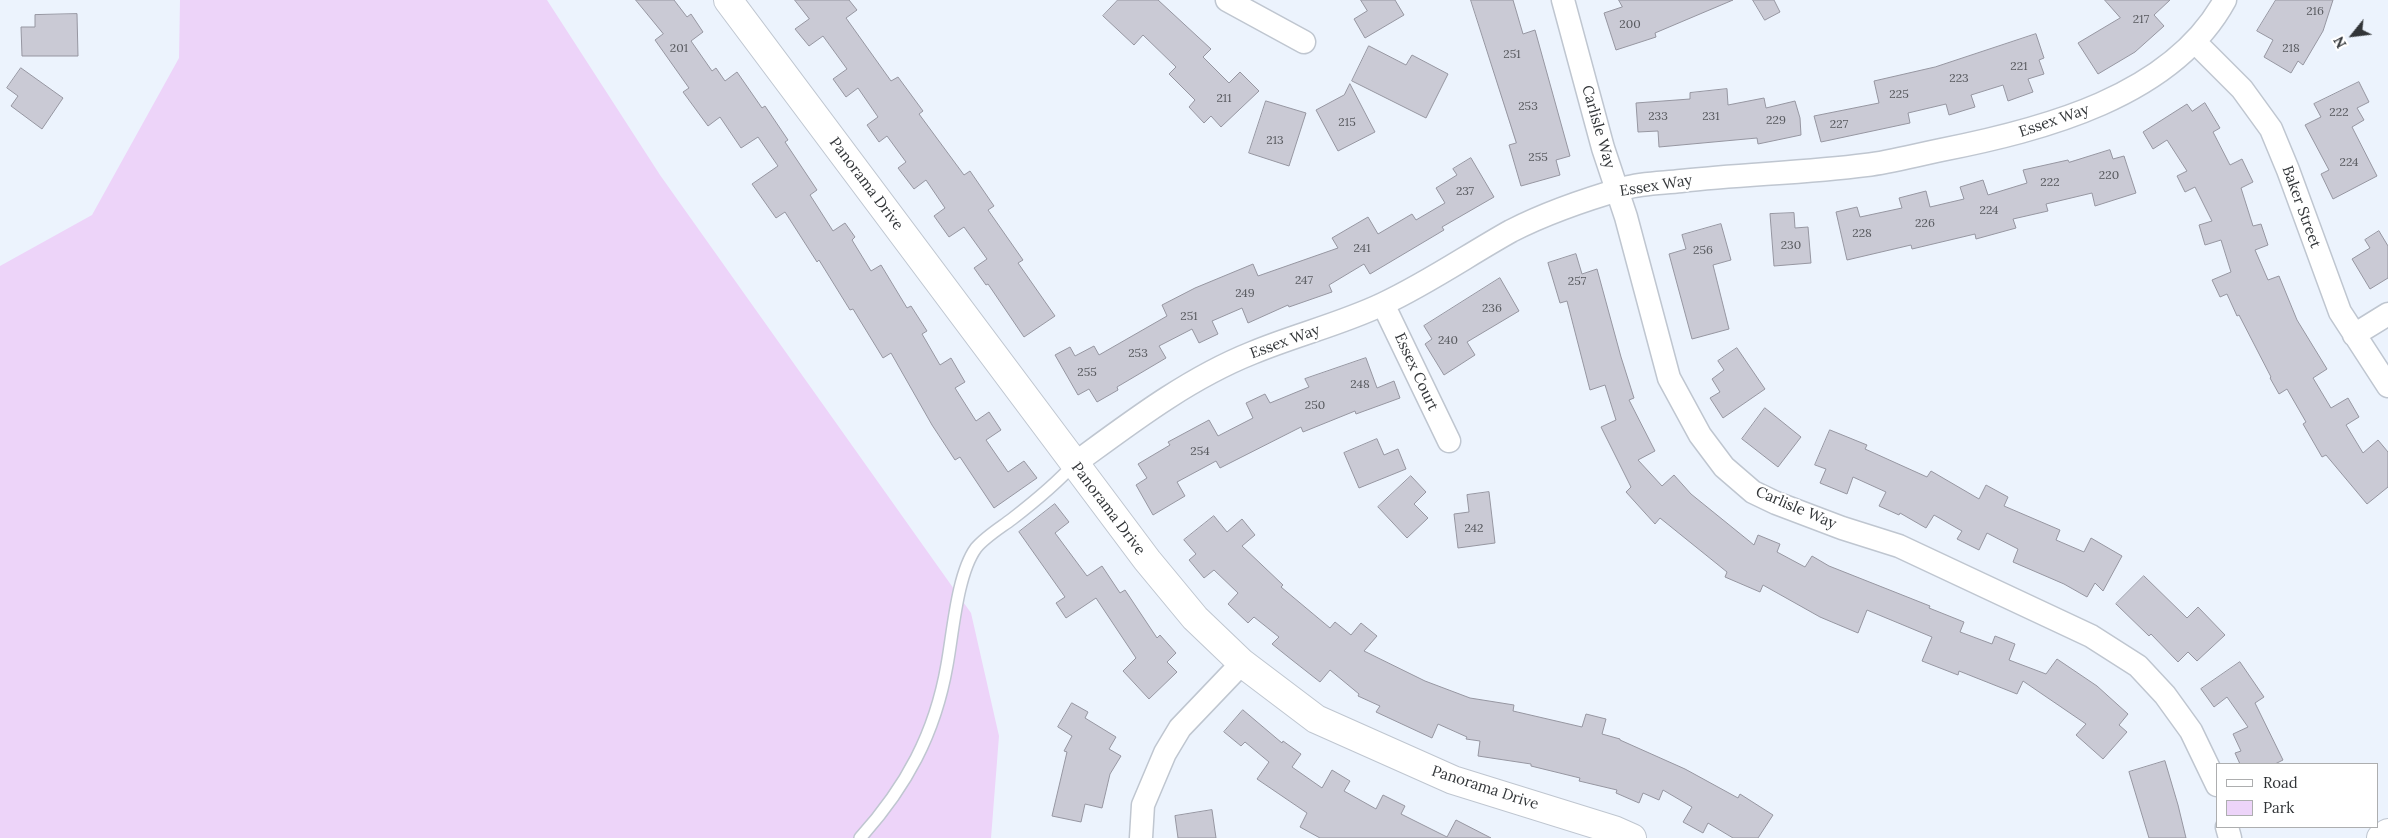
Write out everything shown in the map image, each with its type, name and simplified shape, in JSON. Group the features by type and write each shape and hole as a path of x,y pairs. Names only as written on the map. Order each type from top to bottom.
{"street":[{"name":"Panorama Drive","path":"728,0 1146,560 1195,618 1242,663 1316,719 1378,748 1453,780 1619,835"},
{"path":"1227,0 1304,42"},
{"name":"Carlisle Way","path":"1563,0 1669,378 1700,435 1724,467 1753,492 1776,503 1899,546 2091,636 2138,666 2166,695 2191,732 2216,782"},
{"name":"Essex Way","path":"1074,464 1162,400 1251,353 1324,328 1383,304 1438,275 1514,230 1627,187 1713,177 1866,165 1981,142 2044,127 2098,105 2155,75 2195,42 2218,15 2225,0"},
{"name":"Baker Street","path":"2195,42 2242,90 2271,129 2340,312 2388,386"},
{"name":"Essex Court","path":"1383,304 1449,441"},
{"path":"2354,335 2388,314"},
{"path":"1141,838 1143,805 1166,753 1180,728 1242,663"},
{"path":"2381,838 2388,833"}],"lane":[{"path":"860,838 884,812 900,790 933,723 944,681 960,592 976,548 1060,479 1074,464"}],"green space":[{"path":"180,0 547,0 660,175 971,613 999,736 991,838 0,838 0,266 92,215 179,58"}],"building":[{"path":"636,0 674,0 687,17 691,14 703,32 691,41 712,71 716,68 725,81 737,72 762,108 765,106 788,140 785,142 817,190 810,195 833,231 845,223 855,237 852,240 871,271 881,265 907,308 911,306 927,331 922,334 940,365 951,358 965,382 955,388 976,421 989,412 1001,430 986,440 1008,472 1024,461 1037,478 994,508 960,457 955,460 932,425 891,353 883,358 853,309 850,310 819,260 817,262 785,212 776,218 752,184 778,166 758,137 741,148 720,117 708,126 683,92 689,88 655,40 663,34"},
{"path":"795,0 849,0 857,10 846,18 891,81 898,77 923,111 919,114 964,175 970,171 994,206 988,210 1023,260 1018,263 1055,316 1024,337 988,284 986,285 974,268 987,259 964,227 949,237 934,216 945,208 926,180 914,189 898,168 906,162 887,136 879,142 867,125 878,117 858,88 846,97 833,79 847,69 823,36 809,46 795,29 809,19"},
{"path":"1118,0 1158,0 1211,49 1203,57 1229,83 1240,72 1259,91 1221,127 1211,116 1204,123 1189,107 1195,100 1169,74 1176,67 1143,35 1134,45 1103,16"},
{"path":"1361,0 1395,0 1404,15 1365,38 1354,19 1367,11"},
{"path":"1471,0 1513,0 1523,34 1535,30 1570,156 1556,160 1560,175 1521,186 1509,145 1516,143"},
{"path":"1619,0 1733,0 1655,33 1656,37 1616,50 1604,13 1622,7"},
{"path":"1753,0 1774,0 1780,12 1765,20"},
{"path":"2105,0 2170,0 2154,15 2164,26 2135,52 2098,74 2078,43 2120,18"},
{"path":"2276,0 2333,0 2323,31 2303,65 2298,61 2291,73 2264,57 2273,40 2257,31"},
{"path":"77,14 78,56 22,56 21,27 35,27 35,15"},
{"path":"2036,34 2044,58 2039,60 2044,74 2028,79 2033,92 2008,101 2003,85 1971,95 1975,107 1949,115 1946,104 1908,113 1910,123 1821,142 1814,116 1879,103 1874,81 1935,67"},
{"path":"1369,46 1406,65 1412,55 1448,74 1426,118 1352,81"},
{"path":"21,68 63,98 42,129 11,106 18,96 7,88"},
{"path":"2359,82 2369,102 2357,108 2364,120 2352,127 2377,176 2333,199 2321,174 2329,170 2305,125 2321,117 2314,104"},
{"path":"1350,84 1375,132 1338,151 1316,110 1344,95"},
{"path":"1727,89 1728,105 1764,98 1766,108 1795,101 1800,118 1801,135 1758,144 1757,138 1659,147 1658,131 1638,132 1636,103 1690,99 1690,93"},
{"path":"1266,101 1306,113 1289,166 1249,153"},
{"path":"2205,103 2220,128 2213,132 2230,165 2242,159 2253,182 2241,188 2253,226 2261,224 2268,245 2255,250 2268,280 2279,276 2297,320 2327,369 2313,378 2331,408 2348,398 2359,417 2346,425 2363,453 2378,440 2388,452 2388,487 2367,504 2326,455 2322,457 2303,424 2306,422 2287,389 2279,394 2227,294 2220,297 2212,280 2231,272 2221,240 2205,245 2199,225 2212,221 2195,187 2185,192 2177,176 2187,171 2167,140 2153,149 2143,132 2187,104 2192,111"},
{"path":"2110,150 2113,159 2124,156 2136,193 2095,206 2092,193 2046,204 2048,211 2013,219 2016,228 1976,239 1975,234 1912,249 1911,245 1847,260 1836,212 1857,207 1860,217 1902,208 1899,198 1926,191 1930,207 1964,199 1960,187 1983,180 1988,195 2027,183 2023,170 2068,160 2069,162"},
{"path":"1471,158 1494,197 1442,227 1444,230 1370,274 1364,264 1329,285 1332,292 1289,307 1288,305 1248,323 1242,308 1212,321 1218,334 1199,343 1192,329 1159,346 1166,358 1117,387 1118,390 1097,402 1089,389 1078,395 1055,355 1070,347 1075,356 1094,346 1099,355 1167,316 1162,305 1195,288 1253,264 1258,276 1338,248 1332,238 1368,217 1378,234 1412,214 1416,220 1445,203 1436,188 1457,175 1453,169"},
{"path":"1794,213 1795,228 1808,227 1811,263 1774,266 1770,214"},
{"path":"1721,224 1731,260 1713,265 1729,329 1692,339 1669,254 1686,249 1682,235"},
{"path":"2379,231 2388,246 2388,278 2370,289 2352,259 2370,248 2365,240"},
{"path":"1576,254 1582,274 1597,269 1634,398 1629,400 1655,451 1638,460 1662,486 1674,475 1691,494 1754,545 1758,535 1780,544 1777,552 1805,567 1812,556 1829,566 1930,606 1929,608 1964,622 1960,632 1992,644 1995,636 2015,644 2009,660 2046,674 2057,659 2097,686 2128,714 2119,725 2127,732 2103,759 2076,735 2086,724 2023,681 2017,694 1959,671 1958,675 1922,661 1932,637 1867,610 1858,633 1820,617 1763,585 1760,592 1725,577 1727,572 1660,518 1655,524 1626,492 1631,487 1601,427 1616,420 1605,385 1590,390 1567,301 1560,303 1548,263"},
{"path":"1500,278 1519,311 1467,342 1475,355 1444,375 1425,344 1432,339 1424,326"},
{"path":"1737,348 1765,389 1723,418 1710,398 1720,392 1712,379 1724,370 1718,361"},
{"path":"1366,358 1377,388 1394,381 1400,398 1356,414 1355,411 1303,432 1301,427 1220,468 1216,461 1177,482 1185,496 1153,515 1136,485 1147,478 1138,464 1170,445 1168,442 1209,420 1218,436 1253,418 1246,403 1265,394 1270,403 1309,387 1305,379"},
{"path":"1765,408 1801,437 1778,467 1742,439"},
{"path":"1830,430 1867,445 1865,449 1927,477 1931,471 1979,499 1986,485 2008,497 2004,506 2060,530 2056,540 2084,552 2091,538 2122,556 2103,591 2095,583 2087,597 2064,584 2013,562 2018,549 1987,533 1979,550 1957,539 1962,531 1934,515 1926,528 1900,513 1899,515 1879,506 1886,492 1853,477 1847,494 1820,483 1826,469 1815,465"},
{"path":"1377,439 1384,455 1398,449 1406,469 1359,488 1344,453"},
{"path":"1411,476 1426,492 1414,504 1428,518 1407,538 1378,507"},
{"path":"1489,492 1495,543 1458,548 1454,514 1469,512 1467,495"},
{"path":"1055,504 1069,522 1055,533 1087,576 1102,566 1120,593 1125,590 1157,638 1160,635 1176,653 1167,662 1177,672 1149,699 1123,671 1136,658 1096,598 1066,618 1056,603 1065,597 1019,532"},
{"path":"1214,516 1227,532 1242,519 1255,535 1242,546 1283,585 1281,587 1330,628 1335,622 1351,635 1361,623 1377,636 1364,651 1425,681 1470,698 1514,705 1513,711 1582,727 1586,714 1606,719 1602,734 1620,739 1685,769 1738,798 1740,794 1773,815 1758,838 1733,838 1708,823 1703,833 1683,822 1692,807 1663,790 1659,800 1643,793 1639,803 1616,793 1617,790 1579,781 1580,778 1531,766 1531,764 1478,756 1480,741 1466,739 1467,737 1438,724 1432,738 1376,712 1380,706 1358,696 1359,694 1330,670 1320,682 1272,644 1279,637 1254,617 1248,623 1228,604 1238,593 1214,570 1204,578 1189,560 1196,554 1184,540"},
{"path":"2144,576 2187,618 2198,607 2225,635 2197,661 2188,652 2178,662 2151,634 2149,636 2116,604"},
{"path":"2240,662 2264,697 2255,703 2283,760 2277,763 2240,763 2235,753 2241,751 2233,734 2248,727 2227,697 2214,707 2201,689"},
{"path":"1072,703 1088,712 1085,718 1116,737 1109,749 1121,756 1110,774 1102,808 1085,804 1081,822 1052,816 1067,752 1064,751 1072,736 1058,727"},
{"path":"1243,710 1282,743 1283,741 1301,754 1292,767 1322,788 1332,770 1350,781 1344,791 1376,809 1383,795 1405,806 1401,814 1447,837 1456,820 1491,838 1320,838 1300,827 1307,813 1257,779 1269,762 1245,742 1241,746 1224,732"},
{"path":"2165,761 2186,838 2149,838 2129,772"},
{"path":"1212,810 1216,838 1178,838 1175,816"}]}
